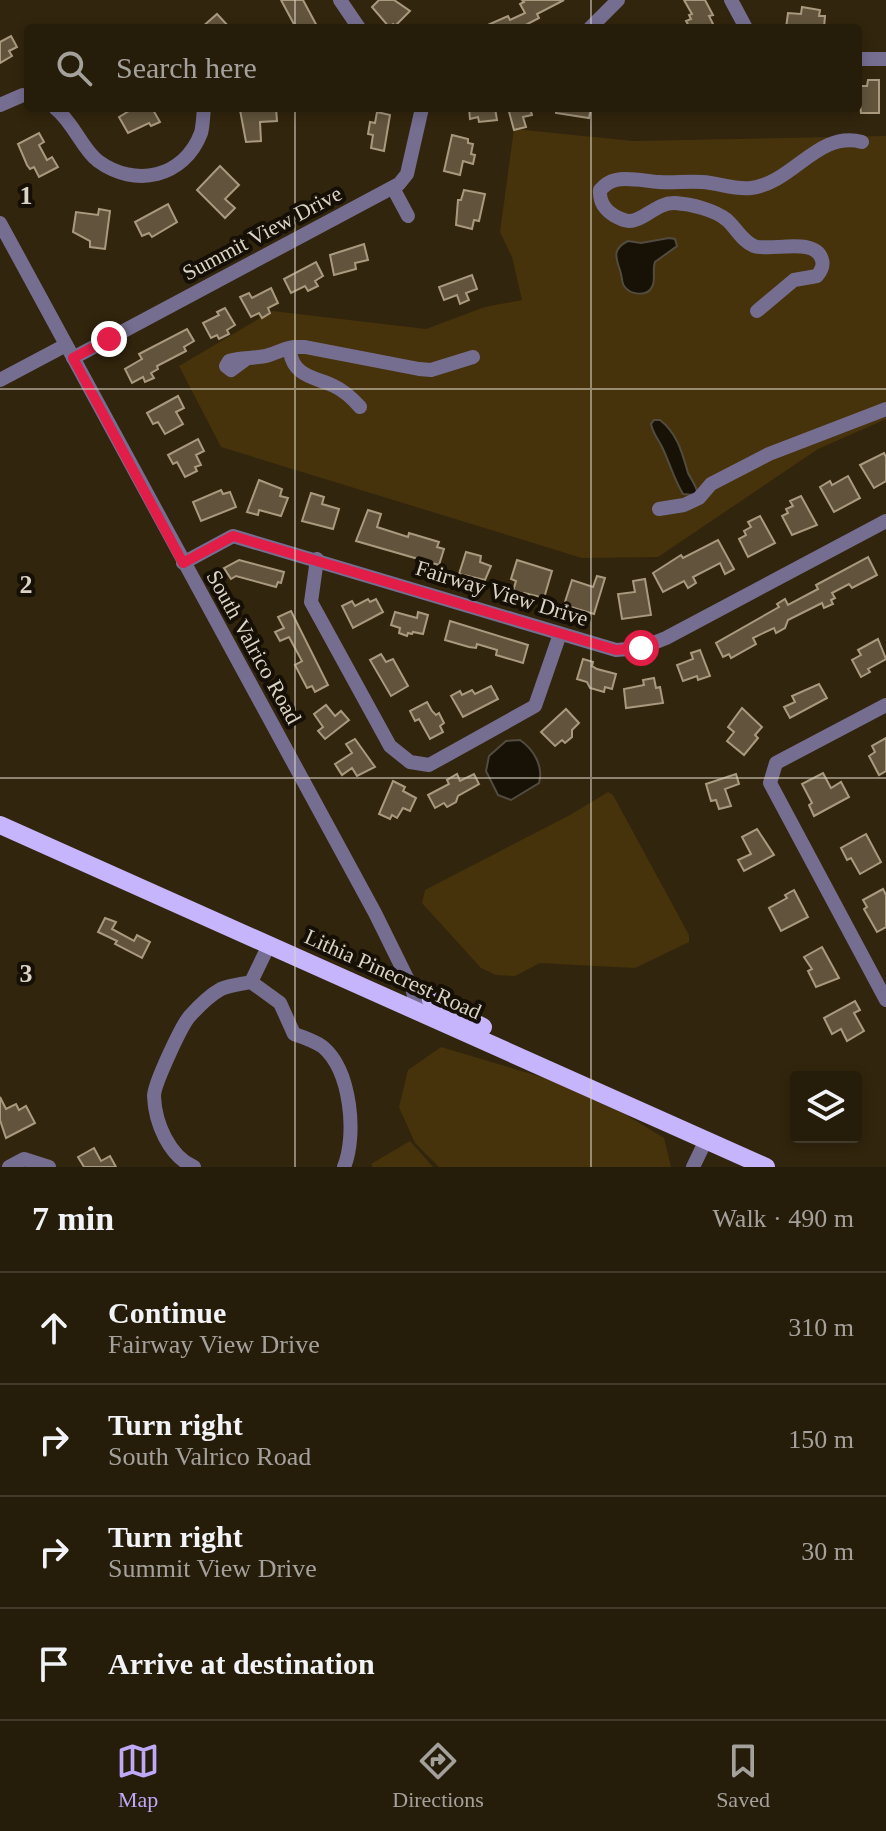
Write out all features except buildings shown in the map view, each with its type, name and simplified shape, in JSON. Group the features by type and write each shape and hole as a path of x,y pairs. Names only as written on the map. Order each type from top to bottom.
{"main road":[{"name":"Lithia Pinecrest Road","path":"0,825 269,945 425,1006 581,1085 766,1167"}],"street":[{"path":"340,0 356,24"},
{"path":"596,24 618,0"},
{"path":"731,0 744,24"},
{"path":"862,59 886,59"},
{"path":"0,105 24,95"},
{"path":"60,112 68,118 96,160 125,176 162,175 188,156 201,132 204,112"},
{"path":"408,216 393,188 407,174 421,112"},
{"path":"757,311 794,280 817,276 822,270 823,261 819,253 800,246 756,247 747,242 725,218 696,207 663,204 633,222 624,220 604,208 599,200 600,190 607,183 619,179 698,182 740,188 768,185 839,140 862,142"},
{"path":"696,207 698,182"},
{"name":"Summit View Drive","path":"0,380 70,351 393,188"},
{"name":"South Valrico Road","path":"0,223 375,913 412,988 425,1006"},
{"path":"293,354 306,377 337,387 349,394 360,407"},
{"path":"246,359 272,355 281,360 293,354 431,370 473,357"},
{"path":"659,509 684,505 699,498 711,484 769,454 886,409"},
{"name":"Fairway View Drive","path":"183,563 233,536 616,650 641,648 666,638 886,521"},
{"path":"317,559 311,602 390,746 410,762 429,765 535,706 560,634"},
{"path":"886,705 776,763 770,783 886,1000"},
{"path":"251,982 269,945"},
{"path":"194,1167 183,1162 171,1149 159,1121 154,1094 159,1077 187,1019 221,989 251,982 280,1003 294,1034 324,1048 341,1075 352,1113 344,1167"},
{"path":"693,1167 706,1140"},
{"path":"9,1167 24,1159 49,1167"}],"shaded area":[{"path":"514,129 633,141 886,136 886,419 818,449 658,557 582,558 221,447 179,366 272,311 426,329 485,307 522,300 512,257 500,232"},
{"path":"675,239 677,246 655,262 650,290 638,294 627,289 617,259 617,251 622,244"},
{"path":"654,420 660,420 675,437 697,491 694,495 683,494 653,431 651,424"},
{"path":"520,740 536,758 540,777 539,783 511,800 498,795 486,771 489,756 506,741"},
{"path":"608,792 613,795 689,935 689,942 635,968 540,963 515,976 496,975 481,968 422,903 425,890"},
{"path":"441,1047 565,1084 623,1113 664,1138 671,1167 439,1167 415,1143 399,1107 408,1070"},
{"path":"410,1141 433,1167 373,1167 371,1164"}],"route":[{"path":"109,339 73,358 183,563 233,536 616,650 641,648"}]}
